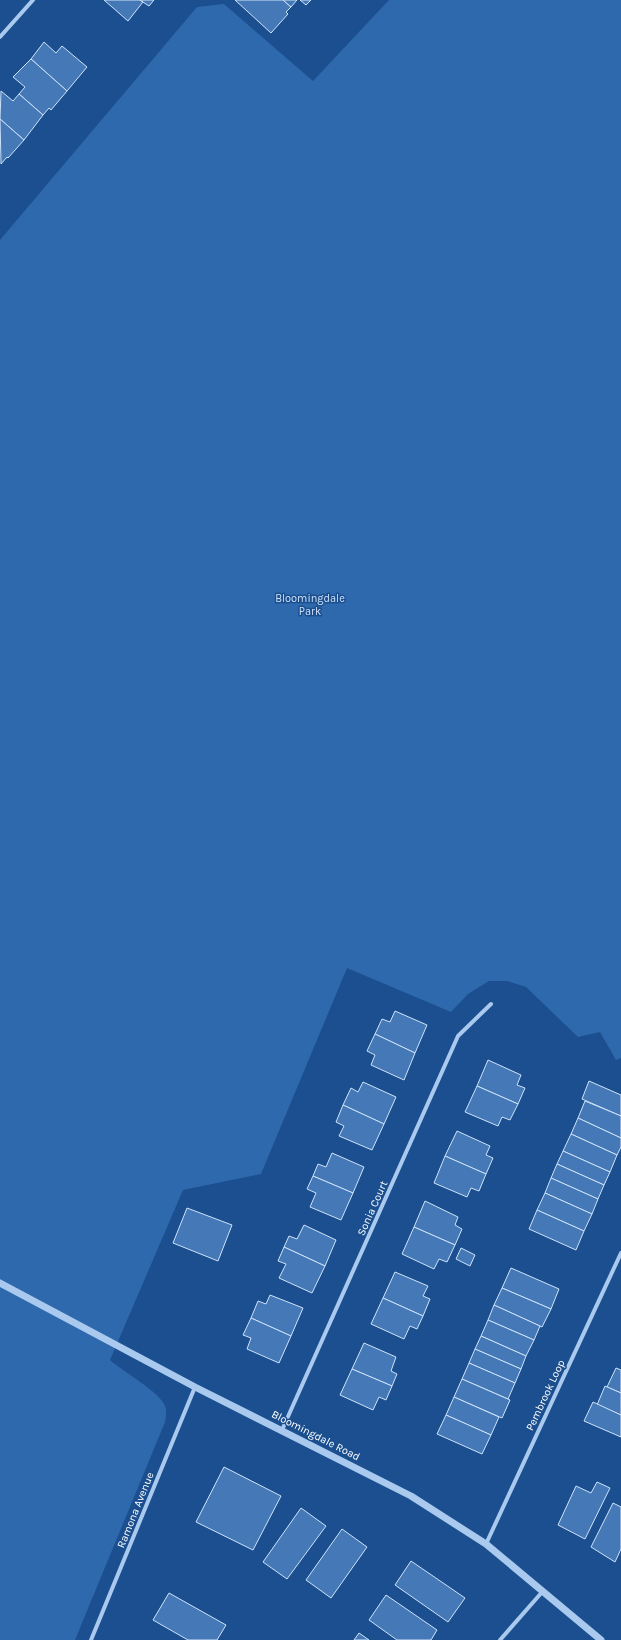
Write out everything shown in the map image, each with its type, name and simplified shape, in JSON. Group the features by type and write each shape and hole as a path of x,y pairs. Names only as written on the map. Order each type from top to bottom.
{"street":[{"path":"0,37 33,0"},
{"name":"Sonia Court","path":"282,1430 458,1036 491,1004"},
{"name":"Pembrook Loop","path":"486,1544 621,1253"},
{"name":"Bloomingdale Road","path":"0,1283 195,1387 411,1496 486,1544 543,1590 601,1640"},
{"name":"Ramona Avenue","path":"91,1640 195,1387"},
{"path":"500,1640 543,1590"}],"green space":[{"name":"Bloomingdale Park","path":"389,0 621,0 621,1058 616,1060 600,1032 578,1037 526,987 507,981 489,981 468,994 451,1012 347,968 261,1174 183,1190 110,1360 149,1388 162,1400 166,1410 166,1416 165,1422 75,1640 0,1640 0,240 197,7 224,4 313,81"}],"building":[{"path":"104,0 140,0 143,2 128,21"},
{"path":"140,0 154,0 149,6"},
{"path":"235,0 283,0 291,7 286,12 288,14 271,33"},
{"path":"283,0 297,0 291,7"},
{"path":"300,0 311,0 306,5"},
{"path":"44,42 56,53 62,46 87,67 67,91 31,59"},
{"path":"31,59 67,91 51,110 49,108 43,115 19,94 25,87 13,77"},
{"path":"1,91 13,101 19,94 43,115 24,140 0,119"},
{"path":"0,119 24,140 1,164"},
{"path":"395,1011 427,1025 415,1053 375,1034 382,1019 390,1022"},
{"path":"375,1034 415,1053 404,1080 371,1065 375,1055 367,1051"},
{"path":"488,1060 521,1075 517,1085 525,1088 518,1104 477,1086"},
{"path":"589,1081 621,1095 621,1116 582,1099"},
{"path":"363,1082 396,1097 384,1124 343,1105 351,1088 358,1092"},
{"path":"477,1086 518,1104 510,1120 502,1117 498,1126 465,1112"},
{"path":"585,1101 621,1116 621,1138 578,1118"},
{"path":"343,1105 384,1124 372,1150 339,1136 344,1126 336,1122"},
{"path":"578,1118 621,1138 621,1147 617,1155 571,1134"},
{"path":"457,1131 490,1146 486,1155 493,1158 486,1174 445,1156"},
{"path":"571,1134 617,1155 610,1172 563,1151"},
{"path":"563,1151 610,1172 604,1185 557,1164"},
{"path":"332,1153 364,1167 353,1193 313,1176 318,1164 326,1167"},
{"path":"445,1156 486,1174 479,1191 471,1188 467,1197 434,1183"},
{"path":"557,1164 604,1185 598,1199 551,1178"},
{"path":"313,1176 353,1193 341,1220 310,1207 316,1193 307,1189"},
{"path":"551,1178 598,1199 592,1214 545,1193"},
{"path":"545,1193 592,1214 584,1231 537,1210"},
{"path":"425,1201 458,1217 455,1225 462,1229 455,1245 414,1227"},
{"path":"187,1208 232,1225 218,1261 173,1243"},
{"path":"537,1210 584,1231 576,1250 529,1229"},
{"path":"304,1225 336,1240 325,1266 284,1247 289,1236 297,1239"},
{"path":"414,1227 455,1245 447,1262 439,1259 434,1269 402,1254"},
{"path":"284,1247 325,1266 312,1293 279,1278 286,1264 278,1261"},
{"path":"461,1248 475,1255 470,1266 456,1259"},
{"path":"511,1268 559,1289 551,1309 502,1288"},
{"path":"395,1272 428,1286 423,1296 430,1299 423,1316 383,1298"},
{"path":"502,1288 551,1309 542,1327 494,1305"},
{"path":"270,1295 303,1308 291,1336 251,1318 258,1301 266,1304"},
{"path":"383,1298 423,1316 417,1329 410,1326 404,1339 371,1324"},
{"path":"494,1305 540,1326 534,1340 488,1320"},
{"path":"251,1318 291,1336 279,1363 247,1349 251,1338 243,1335"},
{"path":"488,1320 534,1340 526,1356 481,1336"},
{"path":"481,1336 526,1356 521,1369 475,1349"},
{"path":"364,1343 396,1357 391,1371 397,1374 392,1386 352,1369"},
{"path":"475,1349 521,1369 515,1383 469,1363"},
{"path":"469,1363 515,1383 508,1399 462,1379"},
{"path":"616,1368 621,1370 621,1393 607,1387"},
{"path":"352,1369 392,1386 386,1400 379,1397 373,1410 340,1395"},
{"path":"462,1379 510,1400 502,1418 454,1397"},
{"path":"605,1386 621,1393 621,1415 597,1405"},
{"path":"454,1397 499,1417 491,1435 446,1415"},
{"path":"593,1402 621,1415 621,1437 584,1421"},
{"path":"446,1415 491,1435 482,1454 437,1434"},
{"path":"224,1467 281,1496 253,1550 196,1522"},
{"path":"597,1482 610,1488 585,1539 558,1525 576,1486 591,1493"},
{"path":"613,1503 621,1507 621,1549 615,1562 591,1547"},
{"path":"301,1508 326,1526 287,1579 263,1562"},
{"path":"342,1529 367,1547 331,1598 306,1580"},
{"path":"411,1561 465,1598 448,1622 395,1585"},
{"path":"169,1593 226,1625 217,1640 188,1640 153,1620"},
{"path":"386,1595 437,1630 431,1640 397,1640 369,1620"},
{"path":"359,1633 369,1640 354,1640"}]}
